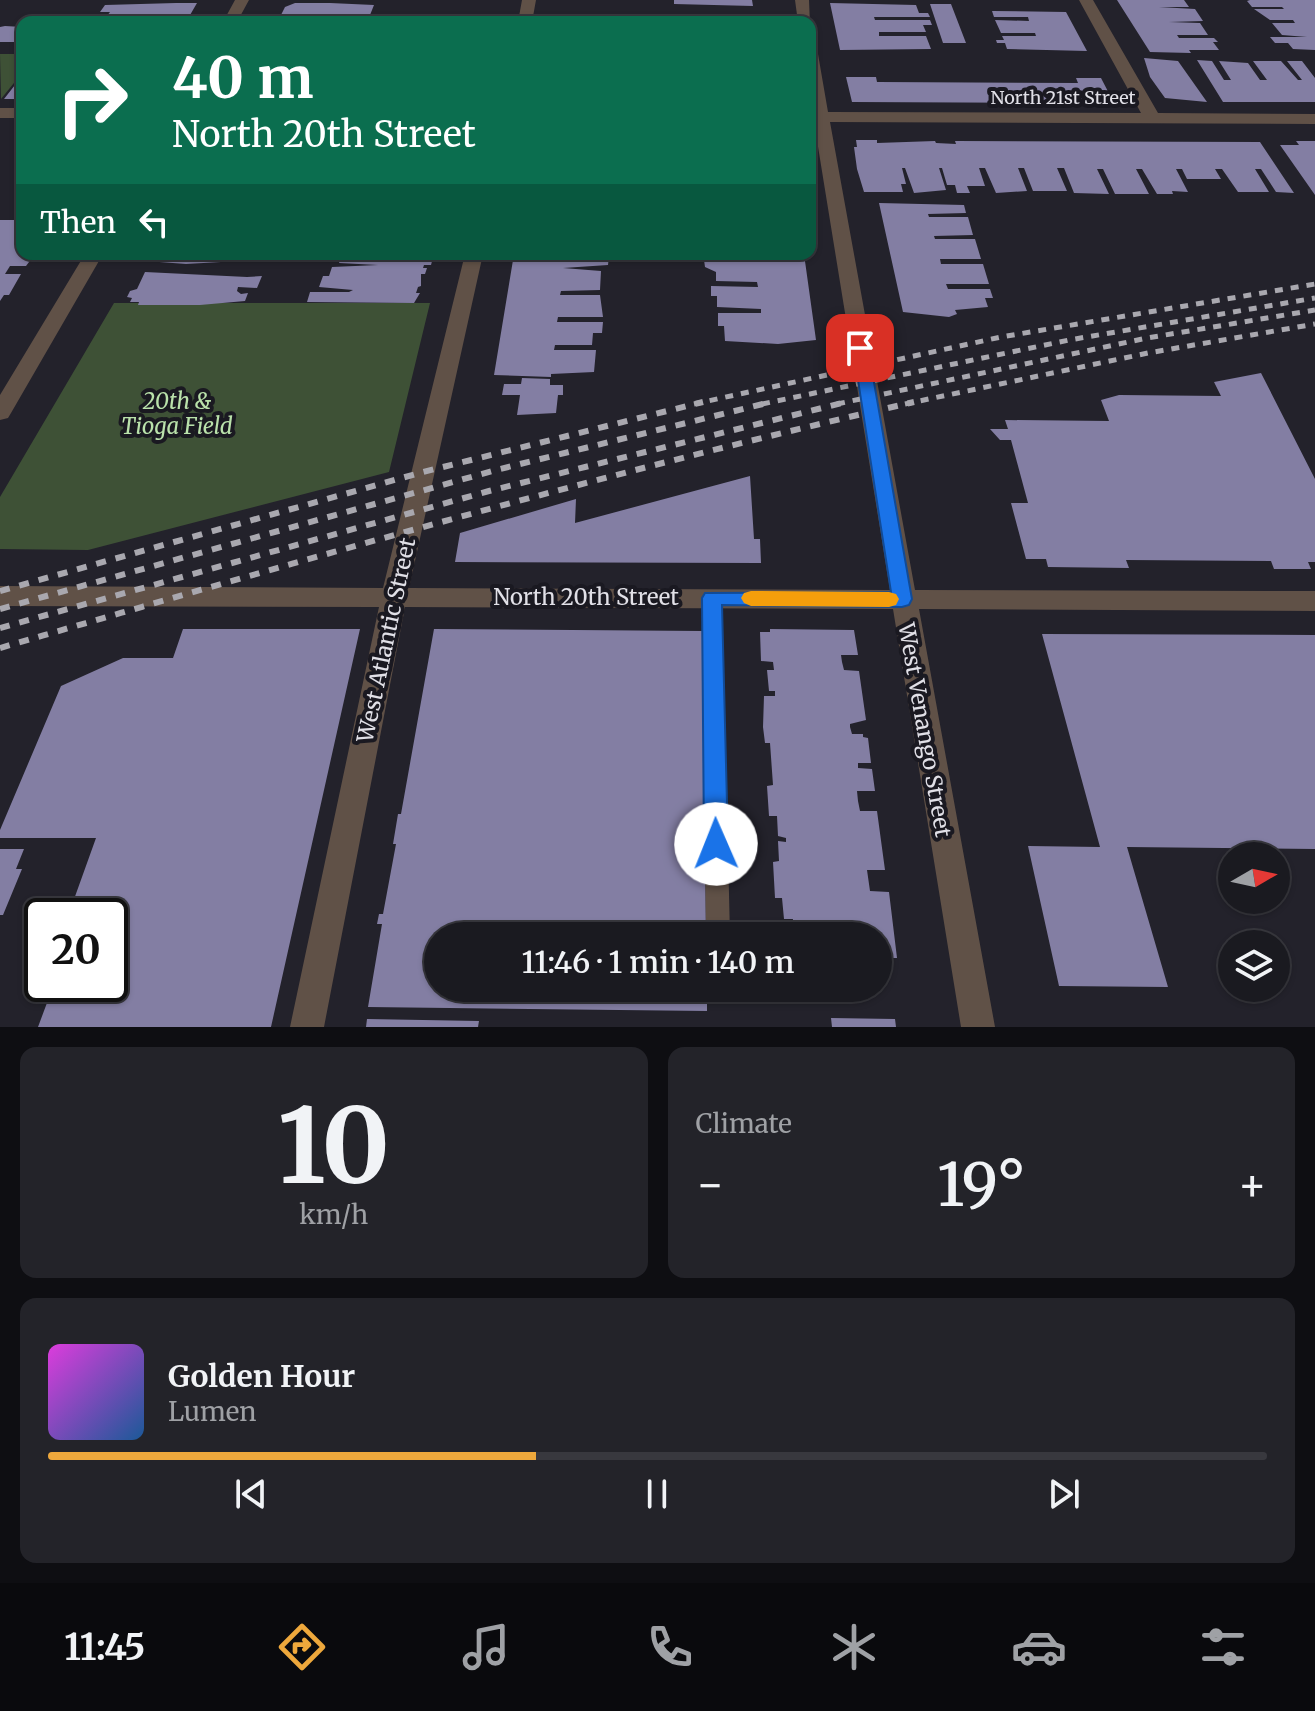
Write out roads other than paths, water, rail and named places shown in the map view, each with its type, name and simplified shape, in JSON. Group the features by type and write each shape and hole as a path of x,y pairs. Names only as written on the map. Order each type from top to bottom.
{"street":[{"path":"1086,0 1152,118"},
{"name":"North 21st Street","path":"816,117 1315,119"},
{"name":"West Venango Street","path":"816,128 978,1027"},
{"path":"0,413 90,260"},
{"name":"West Atlantic Street","path":"307,1027 394,596 473,260"},
{"name":"North 20th Street","path":"0,596 1315,601"}],"lane":[{"path":"712,598 718,922"}],"railway":[{"path":"702,402 1001,337 1315,284"},
{"path":"768,403 1069,340 1315,298"},
{"path":"844,403 1147,338 1315,310"},
{"path":"910,403 1148,353 1315,324"},
{"path":"0,591 423,472 702,402"},
{"path":"694,404 702,402"},
{"path":"910,403 914,402"},
{"path":"0,609 496,470 768,403"},
{"path":"762,404 768,403"},
{"path":"0,628 489,491 844,403"},
{"path":"837,404 844,403"},
{"path":"0,648 569,487 910,403"},
{"path":"905,404 910,403"}],"park label":[{"name":"20th & Tioga Field","path":"177,414"}]}
